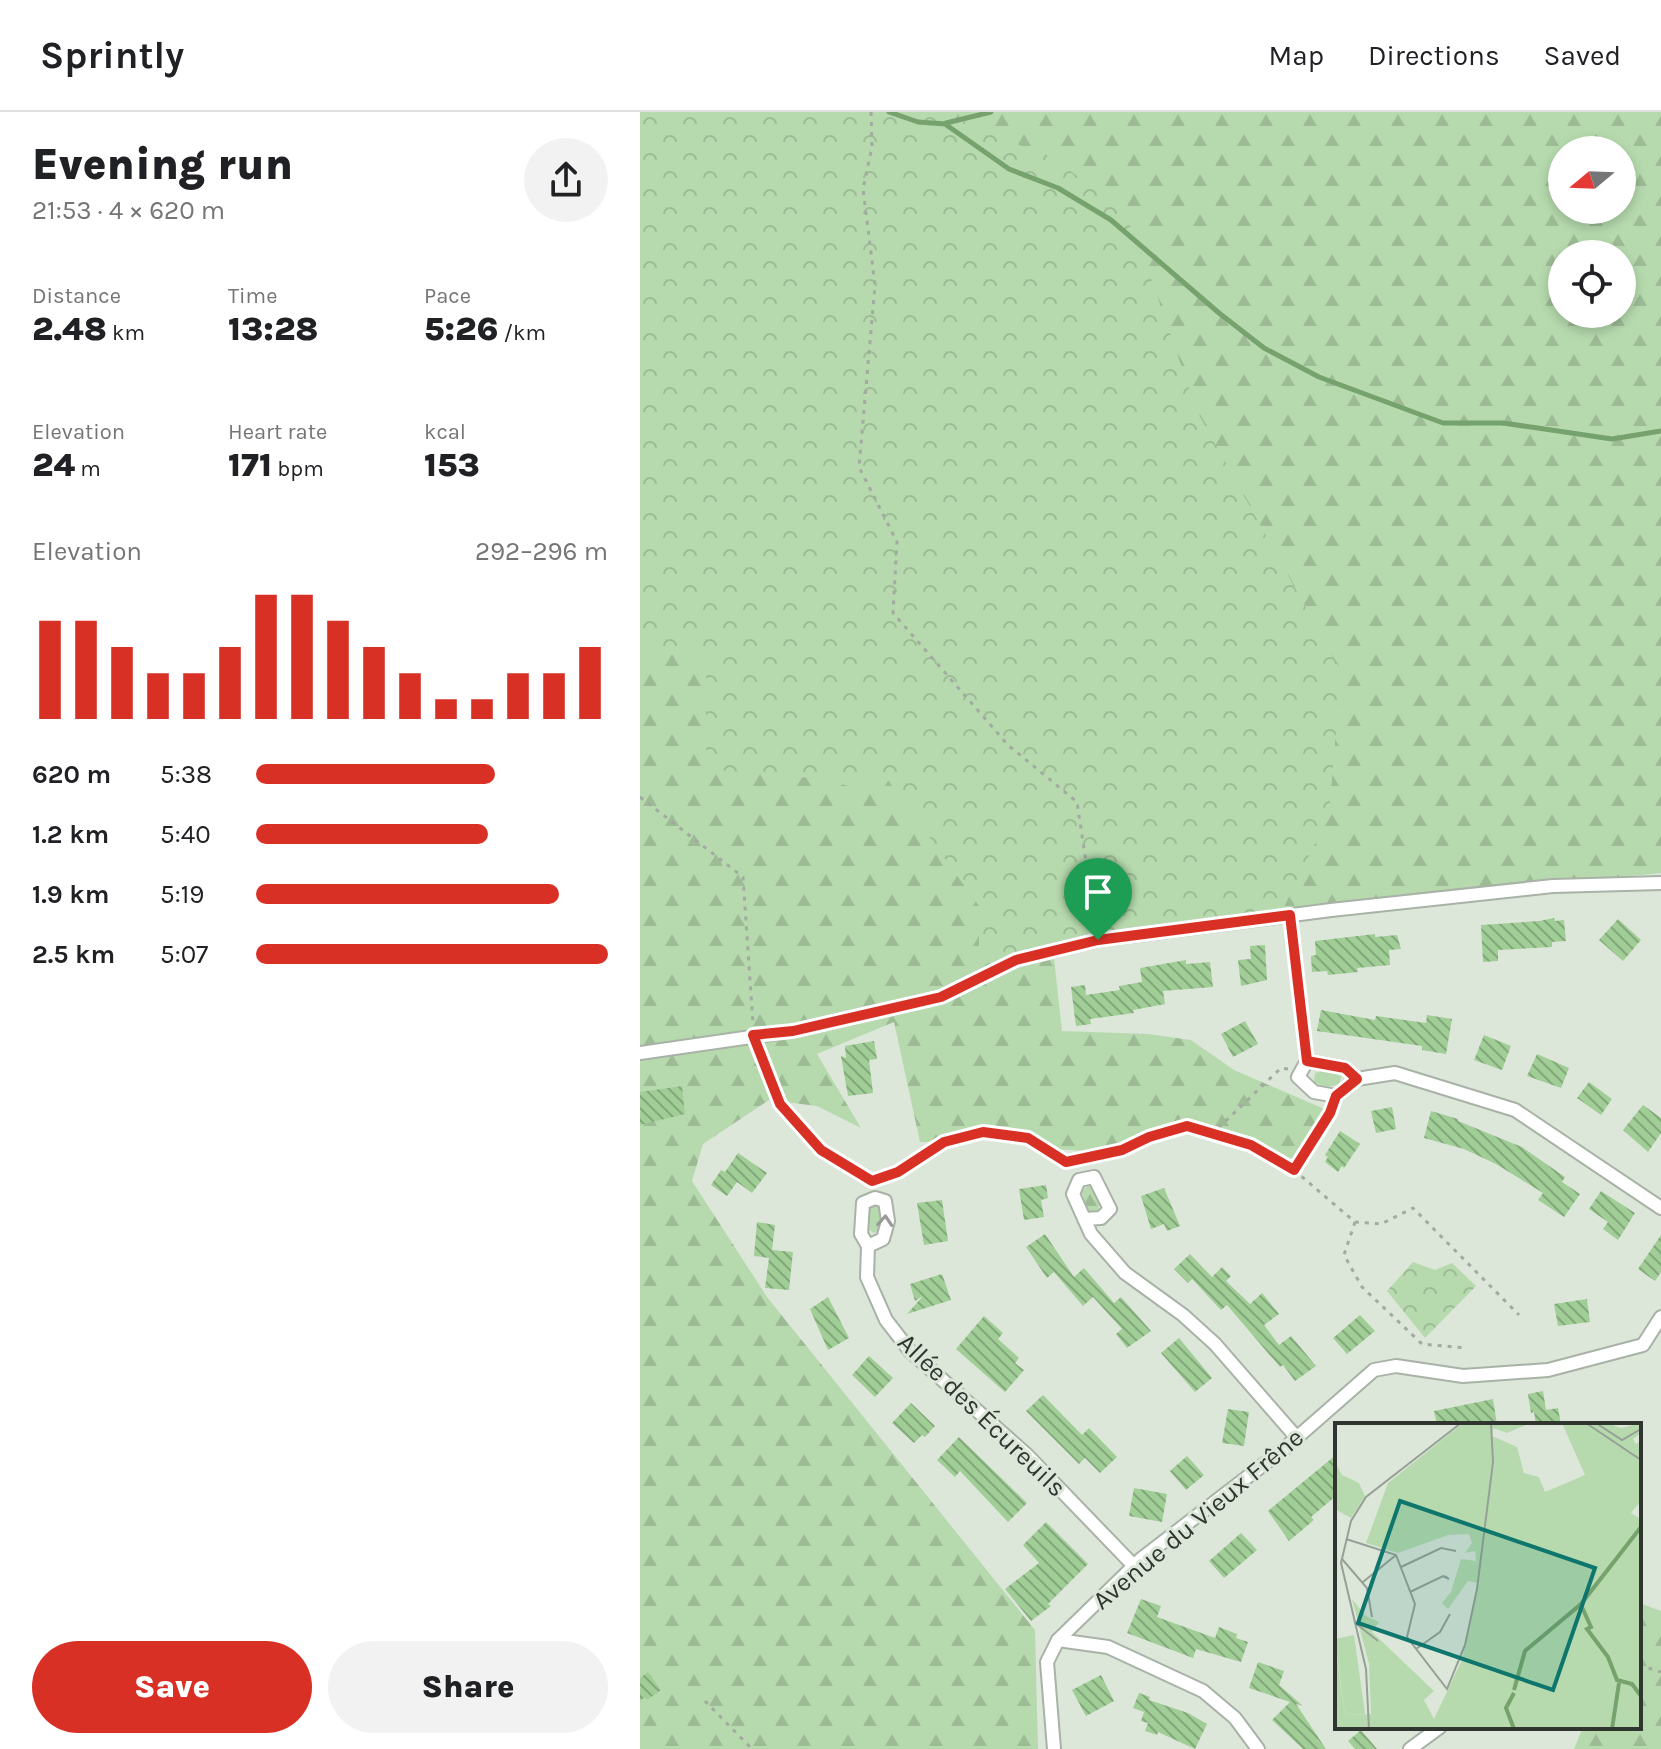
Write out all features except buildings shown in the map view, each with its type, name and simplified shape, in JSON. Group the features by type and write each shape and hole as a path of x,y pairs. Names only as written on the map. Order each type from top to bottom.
{"street":[{"path":"640,1053 793,1031 941,997 1016,960 1098,940 1553,886 1661,883"},
{"path":"1357,1079 1345,1068 1304,1066 1298,1077 1314,1092 1336,1096 1357,1079 1395,1073 1515,1110 1661,1208"},
{"path":"1084,1219 1091,1234 1125,1273 1183,1315 1215,1344 1297,1438"},
{"name":"Allée des Écureuils","path":"868,1246 867,1277 886,1320 910,1351 1027,1455 1134,1566"},
{"name":"Avenue du Vieux Frêne","path":"1058,1640 1134,1566 1297,1438 1374,1370 1396,1366 1463,1376 1548,1370 1643,1345 1661,1317"},
{"path":"1054,1749 1047,1662 1058,1640 1108,1647 1203,1691 1235,1718 1258,1749"},
{"path":"1410,1749 1437,1729"}],"path":[{"path":"871,112 872,147 863,189 875,285 859,467 897,542 893,613 1008,745 1077,802 1098,940"},
{"path":"640,797 743,877 753,1035 780,1104 821,1150 872,1181 898,1172 944,1142 983,1132 1028,1138 1066,1162 1122,1150 1149,1137 1187,1126 1251,1145 1294,1170 1355,1222 1381,1224 1413,1208 1519,1315"},
{"path":"1211,1135 1281,1068 1304,1066 1290,915"},
{"path":"1294,1170 1330,1113 1336,1096"},
{"path":"1355,1222 1344,1255 1362,1287 1422,1344 1466,1348"},
{"path":"1641,1666 1661,1672"},
{"path":"705,1701 752,1749"}],"green space":[{"path":"640,112 1661,112 1661,873 1216,916 1053,949 1062,1031 1148,1034 1191,1040 1234,1070 1329,1111 1293,1167 1253,1144 1187,1126 1101,1152 1055,1149 1023,1131 975,1127 944,1142 920,1142 894,1022 817,1054 861,1128 817,1106 769,1100 703,1144 692,1181 767,1297 1035,1630 1038,1749 640,1749"},
{"path":"640,112 942,112 1052,159 1117,202 1137,238 1197,411 1341,671 1329,815 1283,909 1216,916 1053,949 979,976 979,906 885,776 852,787 823,779 706,769 706,658 640,652"},
{"path":"1325,1070 1341,1076 1340,1084 1327,1086 1314,1082 1315,1073"},
{"path":"1088,1185 1094,1189 1100,1202 1098,1210 1091,1212 1087,1209 1082,1192"},
{"path":"877,1206 881,1211 881,1229 874,1233 869,1230 868,1209"},
{"path":"1413,1262 1435,1270 1452,1263 1476,1286 1425,1338 1387,1291"},
{"path":"1641,1604 1661,1611 1661,1749 1574,1749 1582,1729 1641,1729"}],"waterway":[{"path":"889,112 918,122 945,124 1009,169 1058,188 1111,220 1264,348 1319,377 1443,423 1503,423 1612,439 1661,431"},
{"path":"946,123 991,112"}],"route":[{"path":"1290,915 1307,1061 1345,1068 1357,1079 1336,1096 1330,1113 1294,1170 1251,1145 1187,1126 1149,1137 1122,1150 1066,1162 1028,1138 983,1132 944,1142 898,1172 872,1181 821,1150 780,1104 753,1035 793,1031 941,997 1016,960 1098,940 1290,915"}]}
